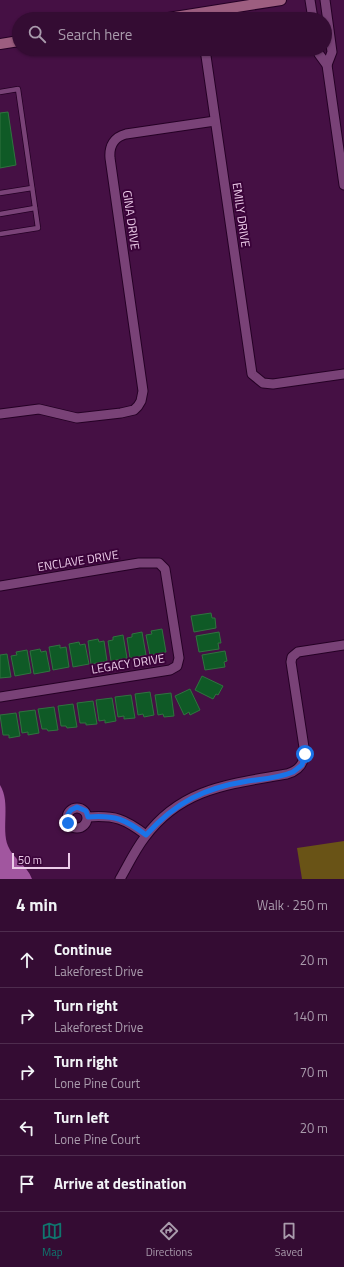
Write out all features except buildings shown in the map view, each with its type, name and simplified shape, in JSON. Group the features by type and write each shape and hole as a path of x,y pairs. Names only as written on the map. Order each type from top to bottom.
{"main road":[{"path":"214,12 245,3 282,0"},
{"path":"0,44 12,42"}],"street":[{"path":"310,0 312,12"},
{"path":"325,0 327,12"},
{"name":"EMILY DRIVE","path":"206,56 251,369 259,381 273,384 344,374"},
{"path":"320,56 327,65"},
{"path":"330,56 327,65 344,185"},
{"name":"GINA DRIVE","path":"0,414 39,409 86,418 134,410 138,406 141,401 143,391 110,158 111,147 116,138 126,134 215,121"},
{"name":"ENCLAVE DRIVE","path":"0,586 139,563 159,563"},
{"name":"LEGACY DRIVE","path":"0,697 170,670 177,666 179,658 165,569 159,563"},
{"path":"120,879 146,835 177,806 211,789 287,774 298,769 304,759 305,754 291,662 292,657 298,652 344,645"},
{"path":"88,817 109,816 118,818 131,823 146,835"}],"lane":[{"path":"0,92 18,89 38,228 0,234"},
{"path":"0,193 32,188"},
{"path":"0,214 35,208"}],"shaded area":[{"path":"0,785 6,807 5,831 8,846 13,855 30,874 32,879 0,879"},
{"path":"344,841 344,879 302,879 297,848"}],"route":[{"path":"68,823 67,817 69,812 77,807 86,811 88,817 109,816 125,820 146,835 168,813 198,794 222,785 293,772 302,765 305,754"}]}
